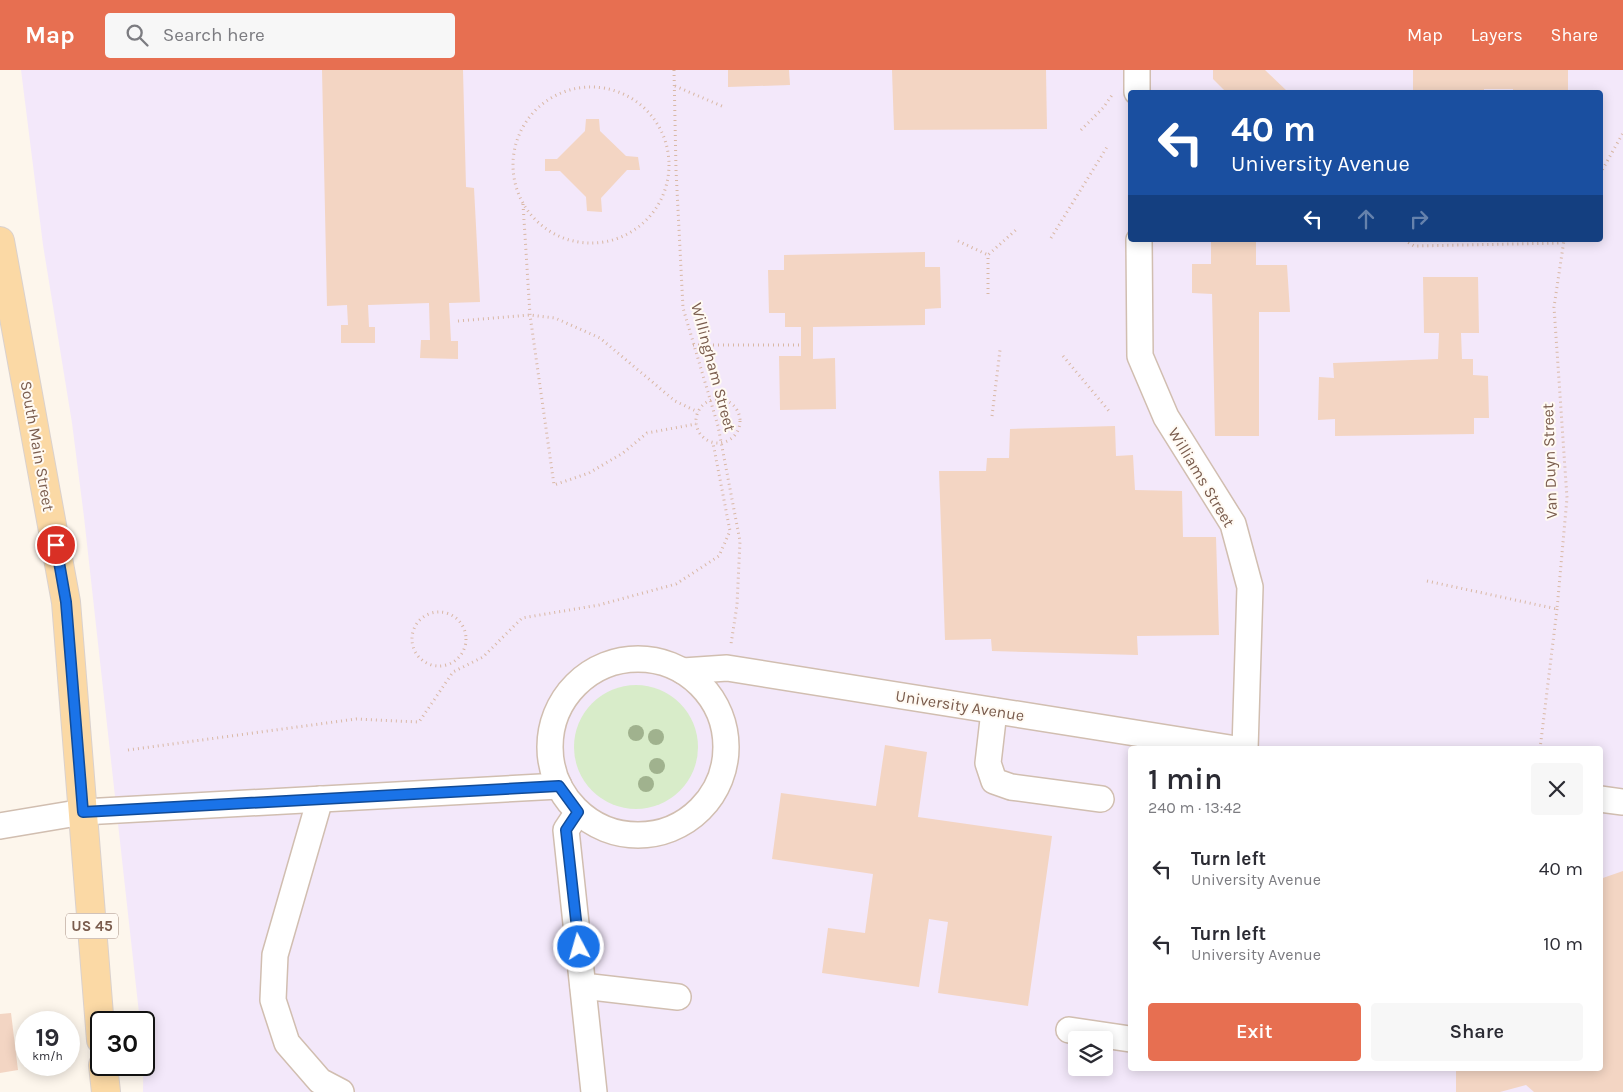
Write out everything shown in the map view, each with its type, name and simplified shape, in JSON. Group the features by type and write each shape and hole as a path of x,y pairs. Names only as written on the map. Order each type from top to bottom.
{"main road":[{"name":"South Main Street","path":"0,241 66,602 99,1011"},
{"path":"104,1076 106,1092"}],"street":[{"path":"1126,91 1137,70"},
{"name":"Williams Street","path":"1138,242 1140,356 1166,416 1233,524 1250,587 1245,746"},
{"name":"University Avenue","path":"628,659 656,660 683,671 705,690 720,715 727,744 722,773 709,799 688,820 662,832 632,835 603,828 578,812 559,786 550,759 551,731 560,704 577,682 601,666 628,659"},
{"name":"University Avenue","path":"683,671 727,668 1217,746"},
{"path":"994,711 988,763 994,781 1010,787 1101,800"},
{"path":"0,826 83,812 559,786"},
{"path":"320,799 275,956 273,1000 287,1043 320,1081 340,1092"},
{"path":"1603,799 1623,802"},
{"path":"578,812 566,830 594,1092"},
{"path":"583,986 678,997"},
{"path":"1069,1030 1128,1039"}],"path":[{"name":"Willingham Street","path":"674,70 683,308 722,443 740,541 737,605 727,668"},
{"path":"674,86 724,107"},
{"path":"578,88 603,88 627,96 647,110 661,131 669,154 668,182 658,207 640,227 616,240 590,244 563,238 540,224 523,203 514,180 514,155 520,131 535,111 555,96 578,88"},
{"path":"1081,130 1103,108 1126,91"},
{"path":"1603,169 1623,133"},
{"path":"1051,238 1106,148"},
{"path":"669,154 676,154"},
{"path":"523,203 530,315 554,485 589,473 622,453 647,433 696,424"},
{"path":"988,294 988,255 1018,228"},
{"path":"958,241 988,255"},
{"path":"1407,242 1414,246 1563,242"},
{"name":"Van Duyn Street","path":"1540,746 1557,609 1567,498 1554,306 1563,242"},
{"path":"458,320 530,315 555,318 600,338 675,401 698,412"},
{"path":"694,345 801,345"},
{"path":"992,416 1000,350"},
{"path":"1062,356 1109,411"},
{"path":"711,400 730,402 740,418 738,432 733,438 722,443 713,442 702,436 696,424 698,412 711,400"},
{"path":"128,750 356,720 419,722 453,672 483,657 522,618 599,605 676,584 719,556 730,531 713,442"},
{"path":"1428,581 1557,609"},
{"path":"445,613 453,616 464,629 466,637 462,654 449,664 431,665 416,654 412,645 415,627 428,614 445,613"},
{"path":"449,664 453,672"}],"shaded area":[{"path":"21,70 1623,70 1623,1092 143,1092 143,1076 155,1076 155,1011 139,1011 72,423 43,245"}],"green space":[{"path":"636,685 660,690 680,703 693,723 698,747 693,771 680,791 660,804 636,809 612,804 592,791 579,771 574,747 579,723 592,703 612,690"}],"building":[{"path":"322,70 463,70 466,187 474,188 480,302 449,303 451,341 458,341 458,359 420,358 421,340 430,340 429,303 368,305 369,327 375,327 375,343 341,343 341,325 348,325 347,305 327,306"},
{"path":"728,70 789,70 790,85 728,87"},
{"path":"892,70 1046,70 1047,129 894,130"},
{"path":"1213,70 1265,70 1286,90 1224,90 1213,79"},
{"path":"1413,70 1568,70 1568,90 1413,90"},
{"path":"586,119 599,119 600,131 626,156 638,157 640,170 627,170 601,198 602,212 587,211 586,197 560,171 545,171 545,159 557,159 585,131"},
{"path":"1211,242 1256,242 1256,265 1287,265 1290,312 1259,312 1259,436 1215,436 1212,294 1192,293 1192,264 1211,264"},
{"path":"925,252 925,267 940,267 941,308 925,309 925,325 813,327 813,359 835,358 836,409 780,410 779,356 801,356 801,327 785,327 785,313 769,313 768,270 784,270 784,255"},
{"path":"1423,277 1478,277 1479,333 1461,333 1462,359 1473,359 1473,375 1488,376 1489,418 1474,418 1474,434 1335,436 1335,419 1318,420 1319,377 1334,378 1333,363 1438,359 1439,333 1424,333"},
{"path":"1115,426 1116,456 1133,455 1135,490 1182,491 1183,537 1216,537 1219,635 1137,636 1138,655 992,651 991,639 945,640 939,471 986,471 987,458 1009,458 1010,429"},
{"path":"885,745 927,752 918,817 1052,836 1028,1006 938,993 948,922 929,919 919,987 822,973 828,928 865,933 873,874 772,859 781,793 876,806"},
{"path":"1623,871 1623,1092 1534,1092 1526,1085 1500,1092 1456,1092 1456,1071 1603,1071 1603,878"},
{"path":"11,1013 15,1046 15,1070 0,1073 0,1014"}],"route":[{"path":"56,545 66,602 83,812 559,786 567,800 578,812 566,830 579,947"}]}
